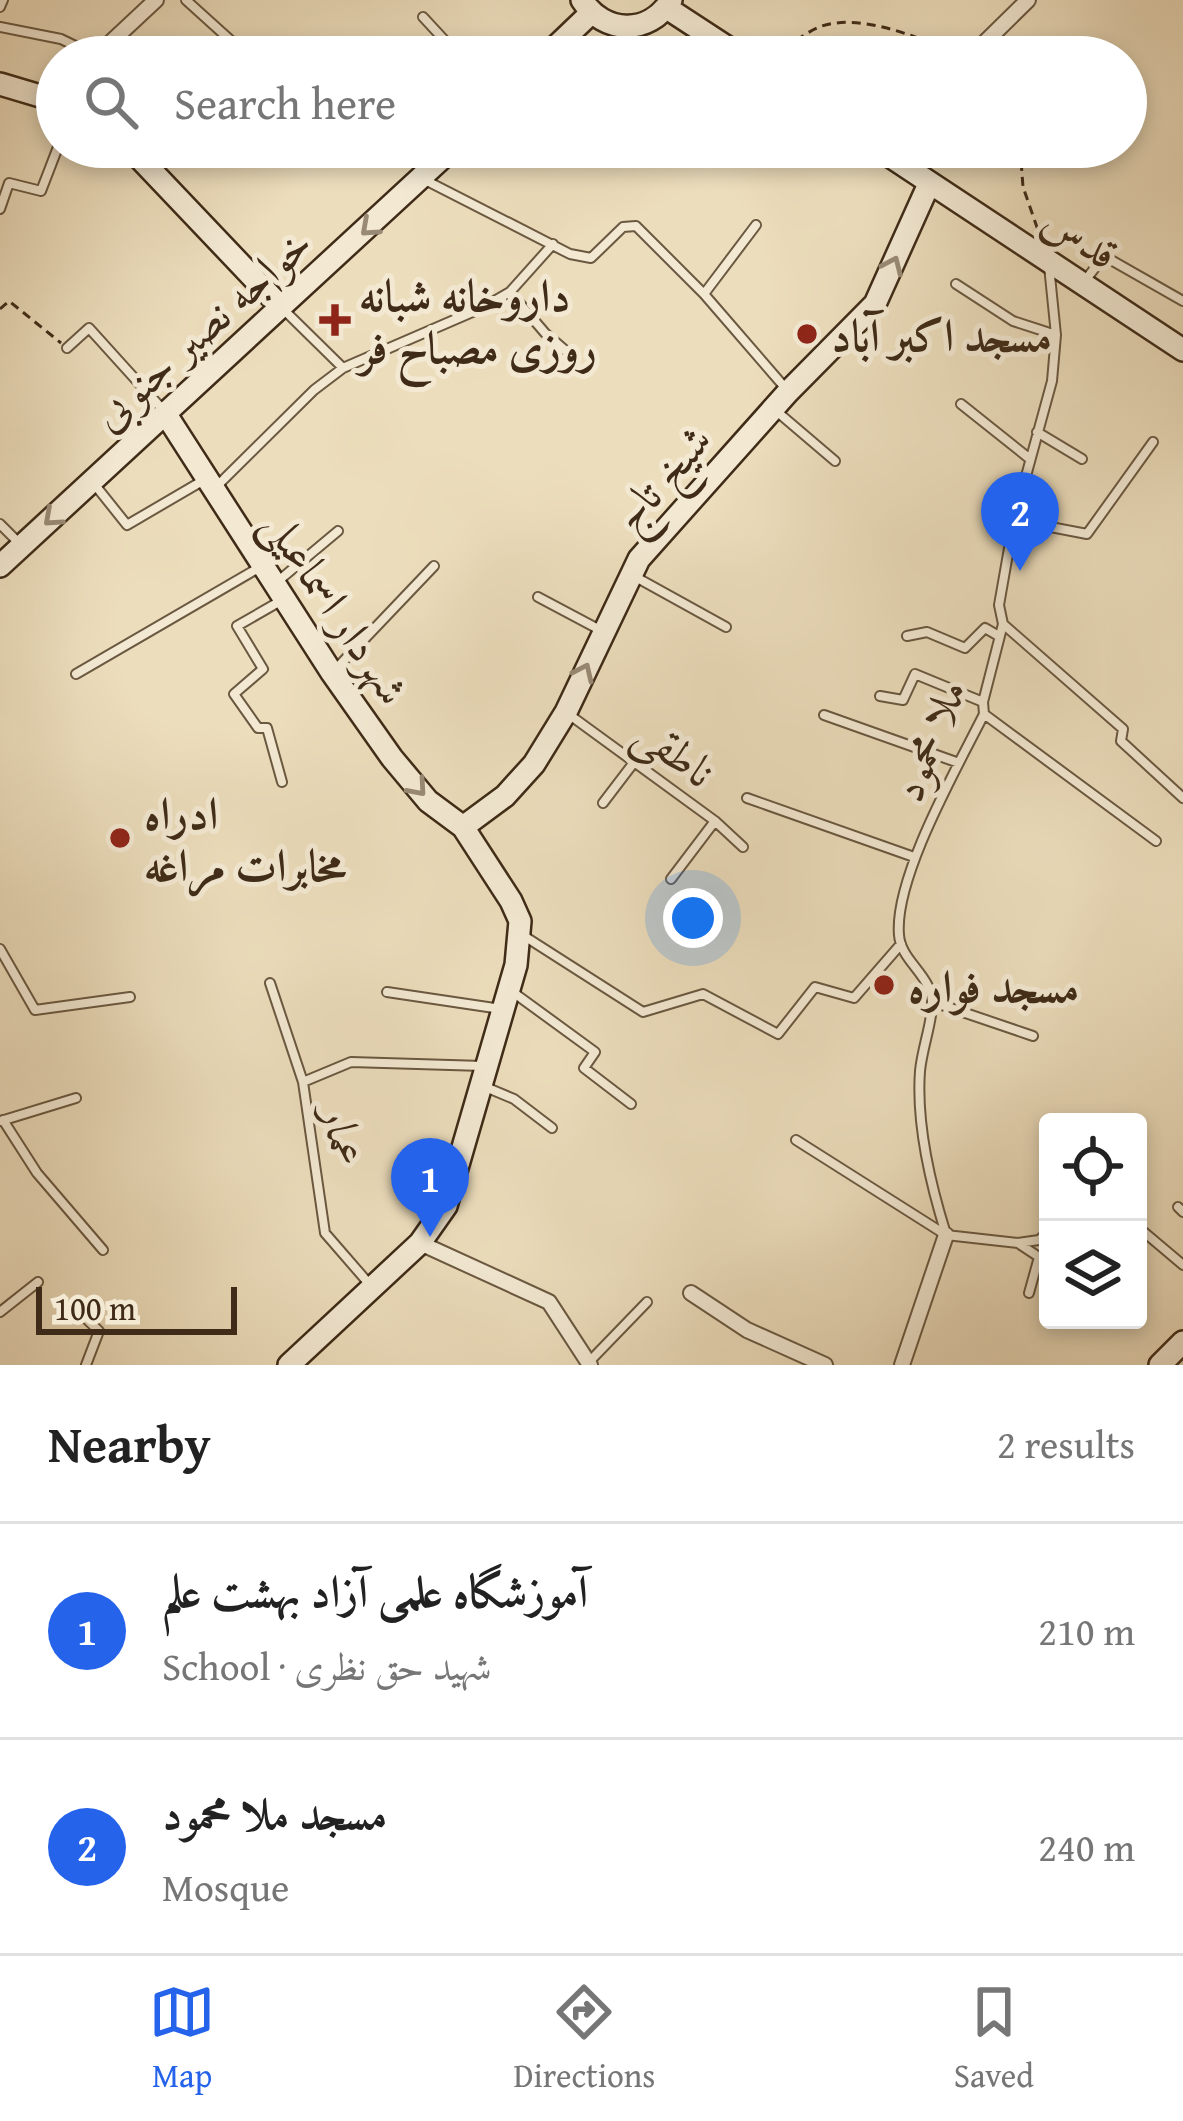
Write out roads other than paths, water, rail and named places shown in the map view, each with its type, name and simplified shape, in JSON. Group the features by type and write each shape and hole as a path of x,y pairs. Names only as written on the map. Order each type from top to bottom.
{"street":[{"path":"116,36 155,0"},
{"path":"991,36 1028,0"},
{"path":"561,36 586,6 605,22 639,26 669,4 713,36"},
{"path":"0,84 36,95"},
{"path":"149,168 281,307"},
{"name":"خواجه نصیر جنوبی","path":"0,566 434,168"},
{"name":"قدس","path":"906,168 1183,350"},
{"name":"شیخ تاج","path":"463,827 519,780 566,712 639,559 874,304 929,184"},
{"name":"شهردار اسماعیلی","path":"165,412 392,758 428,801 463,827 511,901 520,933"},
{"path":"289,1365 420,1243 446,1206 520,933"},
{"path":"902,1365 946,1235"},
{"path":"420,1243 549,1302 589,1364"},
{"path":"691,1293 747,1330 824,1365"},
{"path":"1160,1365 1183,1342"}],"lane":[{"path":"186,0 226,36"},
{"path":"423,17 441,36"},
{"path":"0,27 46,36"},
{"path":"0,209 9,183 41,191 50,168"},
{"path":"423,179 570,254 591,258 623,227 636,226 704,293 781,400 835,461"},
{"path":"704,293 756,225"},
{"path":"92,482 127,525 209,485 343,368 510,292 553,244"},
{"path":"1083,283 1104,256 1183,301"},
{"name":"ملا محمود","path":"901,944 903,899 914,857 984,715 983,702 998,650 997,635 1003,624 999,604 1014,520 1052,381 1056,335 1048,260"},
{"path":"956,284 1013,321 1056,335"},
{"path":"510,292 566,351"},
{"path":"281,307 343,368"},
{"path":"67,348 89,328 165,412"},
{"path":"962,404 1030,459"},
{"path":"1037,431 1082,458"},
{"path":"1014,520 1088,534 1153,442"},
{"path":"0,524 22,546"},
{"path":"282,782 267,728 258,728 234,694 263,669 237,626 275,582 338,531"},
{"path":"332,673 434,566"},
{"path":"630,574 725,627"},
{"path":"76,674 275,582"},
{"path":"538,597 603,631"},
{"path":"1003,624 1123,729 1121,741 1183,798"},
{"path":"907,636 926,632 965,648 985,628 997,635"},
{"path":"880,697 903,700 915,674 983,702"},
{"name":"ناطقی","path":"566,712 715,821 743,847"},
{"path":"824,715 959,764"},
{"path":"984,715 1156,841"},
{"path":"603,802 635,760"},
{"path":"747,798 914,857"},
{"path":"671,879 715,821"},
{"path":"520,933 643,1012 703,994 778,1034 814,987 854,998 901,944 924,975 933,1002 920,1073 930,1183 946,1235"},
{"path":"0,949 35,1010 130,997"},
{"name":"عمار","path":"270,983 303,1082 325,1232 372,1287"},
{"path":"387,992 505,999 595,1052 584,1068 631,1104"},
{"path":"933,1002 1033,1036"},
{"path":"303,1082 352,1063 483,1076 552,1128"},
{"path":"76,1098 2,1121 37,1173 103,1250"},
{"path":"796,1140 946,1235 1018,1243 1039,1240"},
{"path":"1147,1235 1183,1265"},
{"path":"1018,1243 1039,1257 1029,1293"},
{"path":"0,1312 38,1282"},
{"path":"589,1364 647,1302"},
{"path":"77,1310 99,1331 86,1365"}],"place":[{"name":"داروخانه شبانه روزی مصباح فر","path":"335,320"},
{"name":"مسجد اکبر آباد","path":"807,334"},
{"name":"مسجد ملا محمود","path":"1020,571"},
{"name":"ادراه مخابرات مراغه","path":"120,838"},
{"name":"مسجد فواره","path":"884,985"},
{"name":"آموزشگاه علمی آزاد بهشت علم","path":"430,1237"}]}
